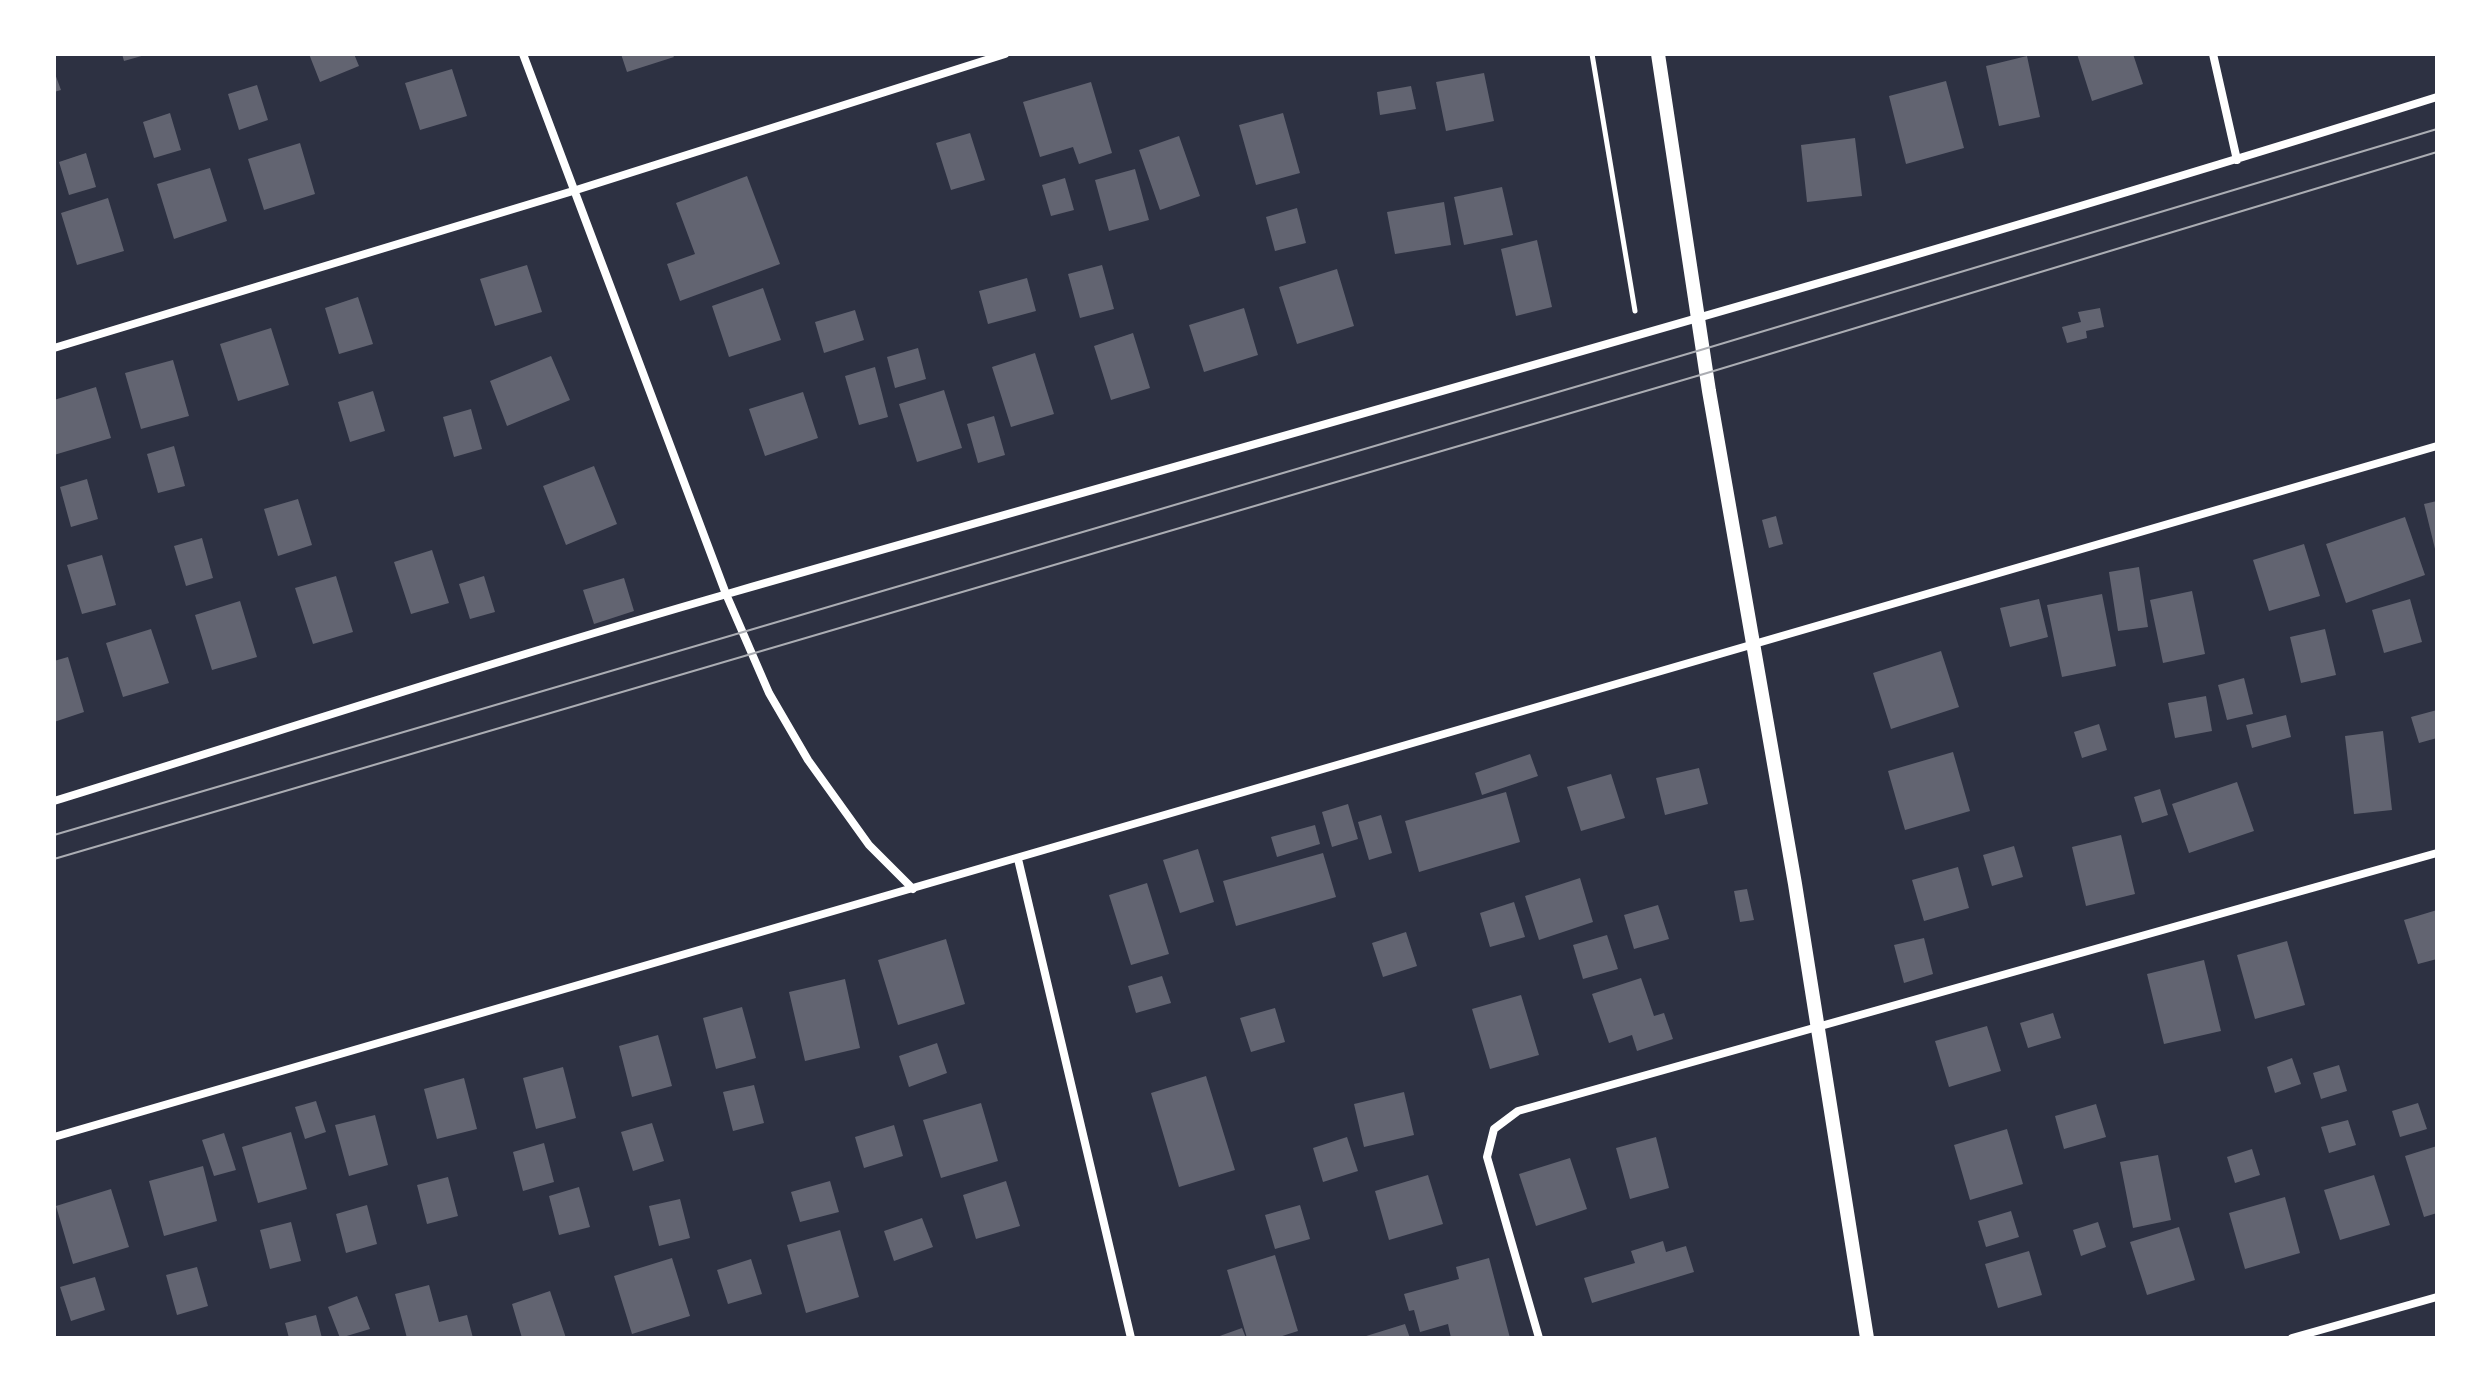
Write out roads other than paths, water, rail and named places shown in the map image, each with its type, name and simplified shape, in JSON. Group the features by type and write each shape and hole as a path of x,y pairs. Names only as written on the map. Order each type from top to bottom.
{"street":[{"path":"523,54 726,594 769,693 808,760 869,845 913,889"},
{"path":"54,348 573,191 1005,54"},
{"path":"1658,54 1709,391 1818,1028 1867,1338"},
{"path":"2213,54 2237,160"},
{"path":"54,801 726,594 1639,336 2237,160 2437,97"},
{"path":"54,1137 2437,446"},
{"path":"1539,1338 1487,1157 1494,1129 1518,1111 2437,853"},
{"path":"1018,859 1131,1338"},
{"path":"2292,1338 2437,1297"}],"tram line":[{"path":"54,835 1704,349 2437,129"},
{"path":"54,859 1707,373 2437,152"}]}
